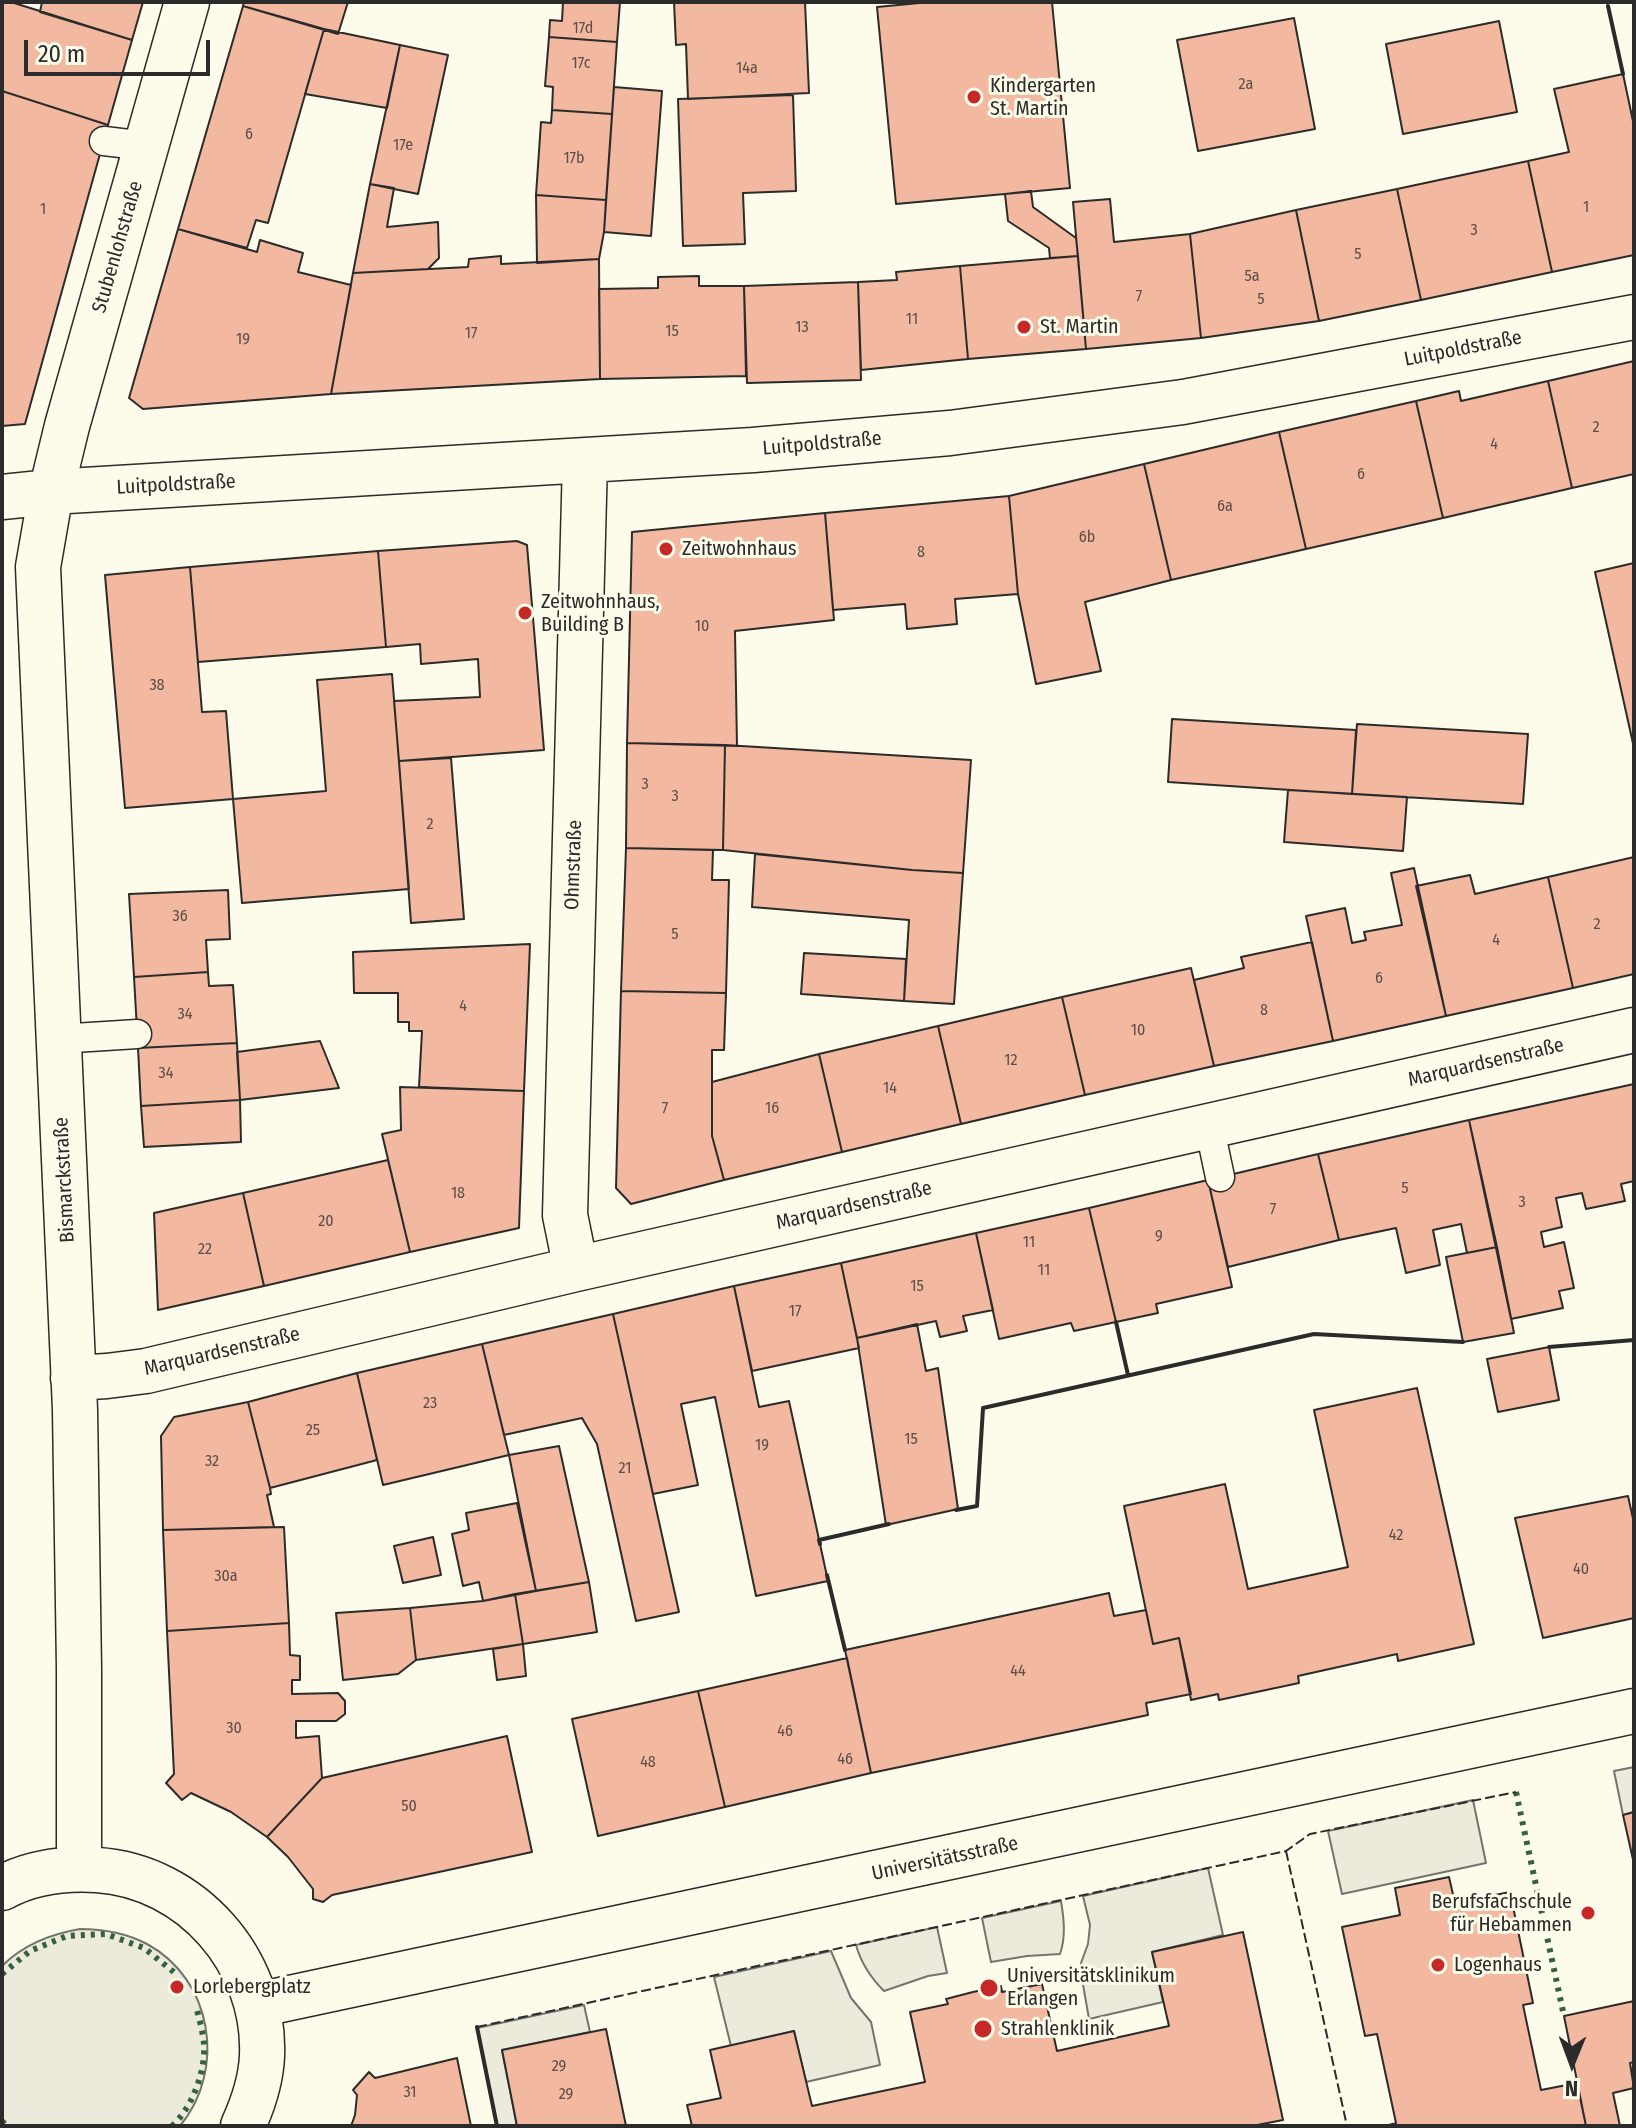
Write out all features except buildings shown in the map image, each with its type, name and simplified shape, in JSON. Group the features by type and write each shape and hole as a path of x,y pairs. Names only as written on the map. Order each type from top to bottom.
{"street":[{"name":"Stubenlohstraße","path":"51,492 187,2"},
{"name":"Luitpoldstraße","path":"2,497 784,448 950,433 1183,402 1634,317"},
{"name":"Ohmstraße","path":"576,1269 565,1215 585,460"},
{"name":"Bismarckstraße","path":"51,492 38,567 73,1378 79,1669 79,1869"},
{"name":"Marquardsenstraße","path":"73,1378 146,1371 576,1269 1634,1030"},
{"name":"Universitätsstraße","path":"257,2005 1634,1711"},
{"path":"2,1888 25,1878 61,1870 128,1874 172,1892 210,1922 233,1951 250,1982 257,2005 262,2056 259,2080 243,2126"}],"lane":[{"path":"104,141 146,146"},
{"path":"58,1039 137,1034"},
{"path":"1209,1125 1220,1177"}],"shaded area":[{"path":"1634,1767 1634,1812 1623,1815 1614,1771"},
{"path":"1473,1800 1486,1863 1342,1894 1328,1831"},
{"path":"1208,1868 1223,1935 1152,1952 1163,2002 1089,2019 1081,1973 1090,1925 1083,1896"},
{"path":"1061,1901 1064,1928 1060,1954 991,1962 982,1918"},
{"path":"937,1927 947,1973 884,1991 867,1970 856,1945"},
{"path":"80,1929 114,1932 147,1944 169,1960 186,1979 198,2002 206,2027 204,2078 195,2103 180,2126 2,2126 2,1966 38,1941"},
{"path":"831,1951 851,1998 871,2022 880,2065 806,2082 794,2031 731,2046 714,1977"},
{"path":"584,2005 590,2032 502,2050 517,2126 497,2126 477,2028"}],"hedge":[{"path":"1516,1792 1564,2016"},
{"path":"2,1974 30,1951 67,1936 106,1934 144,1948 175,1973"},
{"path":"172,2126 186,2109 203,2066 203,2039 196,2006"},
{"path":"2,2121 7,2126"}],"fence":[{"path":"477,2027 1286,1851 1310,1834 1516,1792"},
{"path":"1286,1851 1347,2126"}],"wall":[{"path":"1608,6 1623,74"},
{"path":"1116,1322 1128,1375"},
{"path":"956,1510 977,1506 983,1408 1314,1334 1463,1342"},
{"path":"1549,1347 1634,1340"},
{"path":"820,1544 819,1540 889,1524"},
{"path":"827,1575 845,1650"},
{"path":"477,2027 497,2126"}],"place":[{"name":"Kindergarten St. Martin","path":"974,97"},
{"name":"St. Martin","path":"1024,327"},
{"name":"Zeitwohnhaus","path":"666,549"},
{"name":"Zeitwohnhaus, Building B","path":"525,613"},
{"name":"Berufsfachschule für Hebammen","path":"1588,1913"},
{"name":"Logenhaus","path":"1438,1965"},
{"name":"Lorlebergplatz","path":"177,1987"},
{"name":"Universitätsklinikum Erlangen","path":"989,1988"},
{"name":"Strahlenklinik","path":"983,2029"}]}
